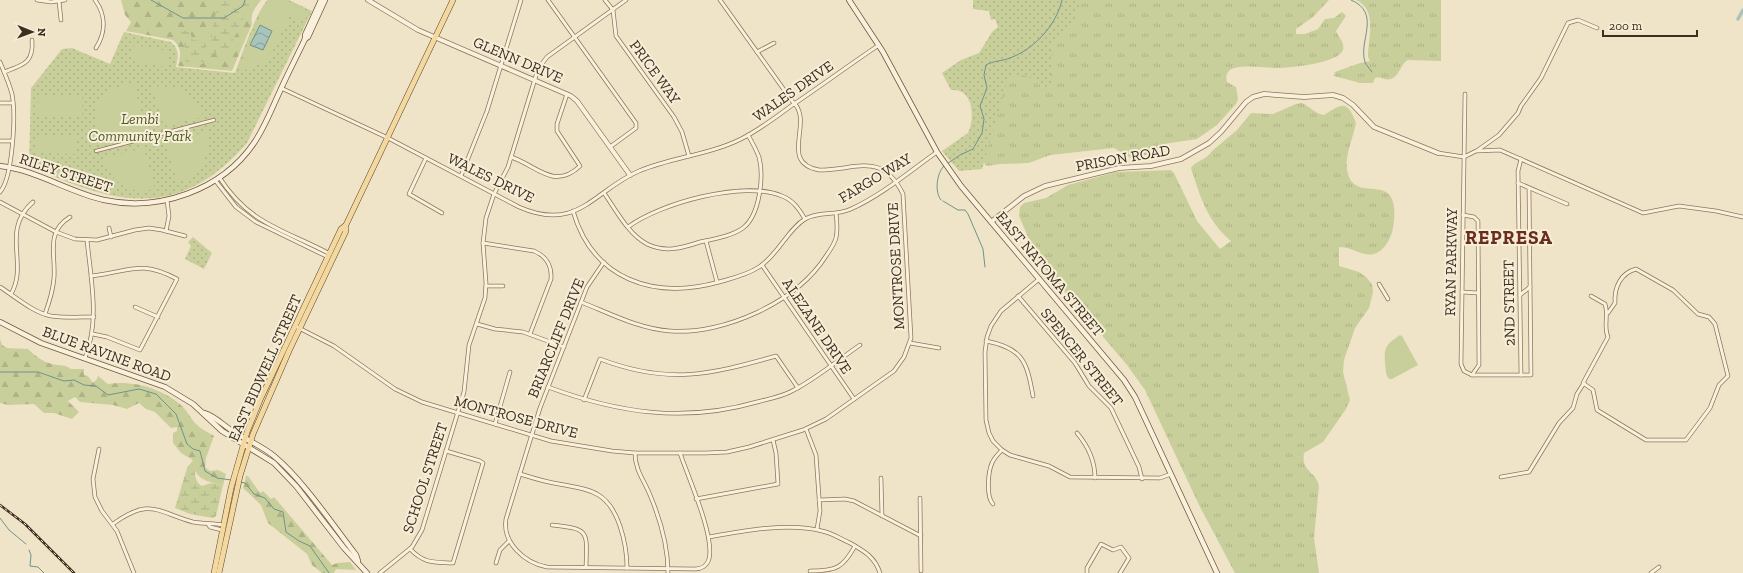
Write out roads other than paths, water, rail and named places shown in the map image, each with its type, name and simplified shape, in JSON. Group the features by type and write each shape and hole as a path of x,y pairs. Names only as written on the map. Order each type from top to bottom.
{"main road":[{"name":"RILEY STREET","path":"305,39 305,35 321,0"},
{"name":"RILEY STREET","path":"0,166 37,174 83,193 111,202 136,203 167,200 192,192 217,179 234,166 253,144 264,127 281,88 305,39 308,37 325,0"},
{"name":"EAST BIDWELL STREET","path":"214,573 231,486 276,382 297,327 330,257 341,229 345,226 453,0"},
{"name":"EAST NATOMA STREET","path":"849,0 879,45 938,154 956,179 1038,280 1130,388 1140,405 1217,573"},
{"name":"EAST BIDWELL STREET","path":"219,573 237,490 237,474 245,438 283,352 319,288 319,282 330,260 330,257"},
{"name":"BLUE RAVINE ROAD","path":"0,322 41,343 165,387 184,397 204,413 212,424 274,463 290,480 344,548 367,573"},
{"path":"276,382 274,378 284,356 283,352"},
{"path":"264,408 271,385 269,383"},
{"name":"BLUE RAVINE ROAD","path":"204,413 210,415 266,450 282,463 304,488 350,548 358,562"},
{"path":"290,480 295,481 304,488"},
{"path":"229,529 227,526 232,502 231,486"},
{"path":"221,564 219,556 224,533 223,528"},
{"path":"334,535 339,538 348,548 350,548"}],"street":[{"path":"37,0 64,0"},
{"path":"95,0 101,11 104,22 103,33 96,48"},
{"name":"GLENN DRIVE","path":"368,0 418,30 567,94 577,101 630,175"},
{"path":"461,176 482,125 521,0"},
{"path":"548,0 636,124 636,128 610,147"},
{"name":"PRICE WAY","path":"605,0 612,10 616,36 674,117 682,132 689,156"},
{"name":"SCHOOL STREET","path":"380,573 410,549 422,530 458,413 466,382 470,345 484,304 486,286 483,243 486,218 494,194 511,157 534,80 544,60 626,0"},
{"path":"59,1 61,20"},
{"path":"722,1 757,52 800,110 802,119 797,142 797,150 801,159 814,169 824,170 875,166 888,172 896,181"},
{"path":"1464,157 1476,151 1499,135 1518,113 1521,106 1541,78 1568,24 1578,20 1597,28"},
{"path":"4,72 29,60 32,50 32,40"},
{"path":"757,52 774,43"},
{"name":"WALES DRIVE","path":"281,88 388,138 523,209 539,213 560,214 573,211 591,203 630,175 645,168 730,144 748,135 879,45"},
{"path":"0,62 12,94 13,103 10,167 6,182 0,192"},
{"path":"511,157 524,161 544,174 552,176 570,174 580,166 557,131 567,94"},
{"name":"PRISON ROAD","path":"991,222 1024,196 1045,186 1119,168 1151,166 1181,159 1209,143 1246,102 1254,97 1264,94 1304,97 1333,95 1343,98 1353,105 1374,127 1444,155 1464,157"},
{"name":"RYAN PARKWAY","path":"1465,94 1460,364 1464,371 1472,375"},
{"path":"0,103 13,103"},
{"path":"96,151 214,120"},
{"path":"604,194 628,226 643,241 664,249 677,249 734,233 747,225 756,210 759,192 760,163 757,152 748,135"},
{"path":"0,141 12,141"},
{"path":"1476,151 1500,150 1643,213 1679,206 1716,211 1743,217"},
{"name":"FARGO WAY","path":"573,211 583,239 604,262 625,278 656,288 684,289 742,275 762,265 777,252 795,228 805,219 817,214 836,213 853,208 938,154"},
{"path":"426,158 409,194 442,213"},
{"name":"2ND STREET","path":"1521,159 1518,168 1521,375"},
{"path":"217,179 234,199 257,219 330,257"},
{"name":"MONTROSE DRIVE","path":"297,327 340,350 386,384 403,394 422,402 532,435 565,444 635,453 727,452 773,440 806,429 854,400 894,372 904,357 910,343 911,329 905,202 904,194 896,181"},
{"path":"1518,183 1567,204"},
{"path":"1472,375 1531,375 1529,188"},
{"path":"628,226 651,212 722,192 739,190 774,193 786,198 794,204 805,219"},
{"path":"166,231 169,216 167,200"},
{"path":"0,202 56,232 74,239 87,240 111,237 142,229 166,231 186,236"},
{"path":"11,294 16,286 18,272 16,235 23,215 33,202"},
{"path":"581,302 648,328 669,331 685,332 705,329 749,316 760,312 784,297 812,275 832,247 837,231 836,213"},
{"path":"1463,215 1474,217 1478,221 1479,365 1472,375"},
{"path":"45,314 54,280 52,245 56,232 62,223 70,217"},
{"path":"109,228 111,237"},
{"path":"85,358 93,334 94,317 87,240"},
{"path":"706,241 717,282"},
{"path":"483,243 534,251 541,254 548,262 551,272 550,282 530,334"},
{"name":"BRIARCLIFF DRIVE","path":"509,541 506,523 548,387 589,282 604,262"},
{"name":"ALEZANE DRIVE","path":"762,265 854,400"},
{"path":"91,276 142,267 160,270 177,279 140,350 107,337 93,334"},
{"path":"1501,477 1529,472 1559,423 1573,408 1577,394 1608,336 1605,331 1608,313 1615,303 1614,297 1620,279 1628,271 1636,269 1650,276 1673,290 1698,314 1709,317 1715,324 1728,376 1719,385 1710,408 1686,440 1646,440 1596,410 1593,390 1584,383 1585,381"},
{"path":"1038,280 997,316 991,326 986,341 986,424 991,437 1002,450 1014,457 1049,466 1070,477 1142,479 1164,478 1171,474"},
{"path":"1379,284 1388,299"},
{"path":"486,286 503,286"},
{"path":"0,287 34,309 45,314 58,317 94,317"},
{"path":"1520,295 1530,287"},
{"path":"1462,292 1478,293"},
{"name":"SPENCER STREET","path":"1018,296 1075,363 1089,386 1112,408 1140,468 1142,479"},
{"path":"1591,296 1605,304 1608,313"},
{"path":"135,306 158,317"},
{"path":"477,324 495,329 515,330 564,347"},
{"path":"986,341 1008,346 1020,356 1027,368 1034,396"},
{"path":"910,343 939,348"},
{"path":"548,387 584,400 656,413 689,414 730,410 784,395 798,388 860,345"},
{"path":"584,400 600,359 636,371 682,375 722,371 776,356 798,388"},
{"path":"495,424 510,372"},
{"path":"806,429 815,451 820,517 817,529"},
{"path":"1077,433 1091,455 1095,478"},
{"path":"696,499 778,484 776,454 773,440"},
{"path":"99,449 94,474 94,489 99,506 121,537 134,573"},
{"path":"993,504 990,497 990,471 992,462 1002,450"},
{"path":"410,549 421,559 428,562 453,563 483,463 480,460 446,451"},
{"path":"635,453 636,468 650,494 664,535 667,550 668,573"},
{"path":"496,563 500,550 509,541 515,549 538,564 548,566 668,569 697,569 703,567 709,558 708,537 680,453"},
{"path":"520,474 548,482 587,489 605,500 616,516 626,543 627,568"},
{"path":"881,478 882,516"},
{"path":"920,498 921,571"},
{"path":"819,500 848,499 921,536"},
{"path":"113,524 130,513 153,509 172,513 192,521 208,524 211,523 223,528"},
{"path":"552,525 577,528 584,533 586,539 586,567"},
{"path":"708,537 764,528 817,529 828,532 855,546 873,559 880,573"},
{"path":"1087,573 1087,568 1101,544 1113,550 1121,547 1129,558 1120,573"},
{"path":"810,571 828,571 840,566 848,558 855,546"},
{"path":"1651,573 1659,567"}],"water":[{"path":"260,25 272,31 263,50 250,45"}],"waterway":[{"path":"151,0 183,18 224,18 243,6 245,0"},
{"path":"947,164 960,155 973,149 982,133 984,119 980,106 987,88 984,75 986,65 1019,54 1035,43 1055,19 1062,0"},
{"path":"1351,0 1360,6 1365,12 1367,28 1364,54 1366,63 1372,72"},
{"path":"1738,19 1743,10"},
{"path":"941,200 937,182 944,166"},
{"path":"943,201 958,210 965,210 968,214 983,249 985,267"},
{"path":"0,372 38,372 64,381 74,380 84,385 96,386 108,395 139,389 156,394 176,414 187,444 193,449 200,451 205,471 217,478 231,480"},
{"path":"240,482 245,483 254,494 265,498 274,509 283,512 286,532 299,541 310,546 329,573"},
{"path":"0,518 9,530 26,544"},
{"path":"29,550 31,555 30,566 38,567 44,573"}],"railway":[{"path":"0,505 25,524 74,573"}],"district":[{"name":"REPRESA","path":"1509,237"}],"park label":[{"name":"Lembi Community Park","path":"140,128"}]}
